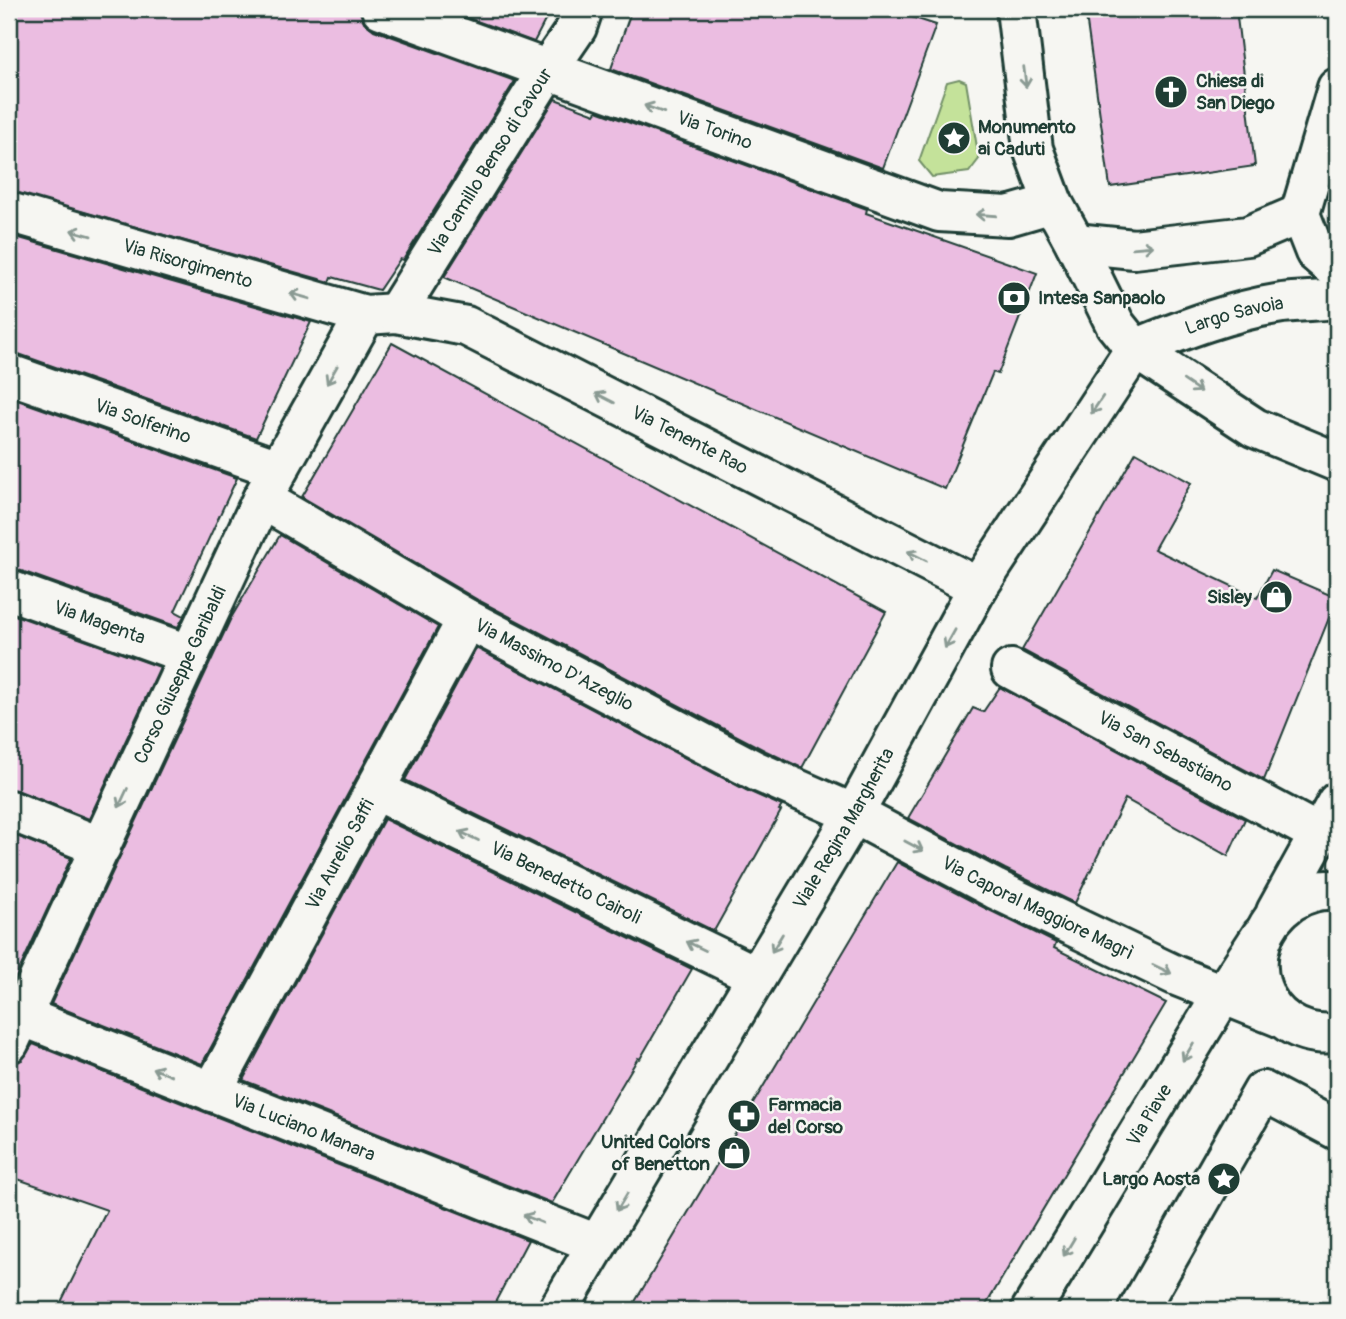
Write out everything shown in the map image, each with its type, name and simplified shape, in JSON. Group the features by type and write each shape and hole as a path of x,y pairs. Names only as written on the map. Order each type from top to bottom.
{"street":[{"name":"Via Torino","path":"381,9 939,212 1008,216 1052,203"},
{"name":"Via Camillo Benso di Cavour","path":"381,314 577,27 583,9"},
{"path":"1016,9 1033,149 1052,203 1115,324 1135,349 1255,428 1337,462"},
{"path":"1337,88 1300,214 1315,252 1337,271"},
{"name":"Via Risorgimento","path":"9,212 381,314"},
{"path":"1075,243 1134,248 1248,236 1300,214"},
{"name":"Largo Savoia","path":"1135,349 1235,313 1283,303 1337,299"},
{"name":"Corso Giuseppe Garibaldi","path":"13,1024 101,847 270,484 381,314"},
{"name":"Via Tenente Rao","path":"381,314 466,326 978,587"},
{"name":"Viale Regina Margherita","path":"558,1310 854,814 978,587 1135,349"},
{"name":"Via Solferino","path":"9,374 270,484"},
{"name":"Via Massimo D'Azeglio","path":"270,484 467,619 756,771 854,814"},
{"name":"Via Magenta","path":"9,590 190,655"},
{"name":"Via Aurelio Saffi","path":"212,1092 467,619"},
{"name":"Via San Sebastiano","path":"1011,669 1328,818"},
{"name":"Via Benedetto Cairoli","path":"375,790 757,976"},
{"path":"9,810 101,847"},
{"name":"Via Caporal Maggiore Magrì","path":"854,814 995,889 1177,976 1303,1029 1333,1034"},
{"name":"Via Piave","path":"1031,1310 1223,994 1269,924 1328,818"},
{"path":"1282,1018 1268,1001 1259,980 1256,957 1269,924 1301,895 1337,891"},
{"name":"Via Luciano Manara","path":"13,1024 212,1092 597,1244"},
{"path":"1138,1310 1263,1091 1337,1130"}],"green space":[{"path":"959,79 966,82 979,159 969,172 932,177 919,161 947,82"}],"building":[{"path":"9,9 360,9 364,22 374,30 515,81 403,260 400,259 379,290 332,277 330,282 9,191"},
{"path":"444,9 551,9 534,42"},
{"path":"632,9 887,9 936,25 883,168 611,69"},
{"name":"Chiesa di San Diego","path":"1085,9 1236,9 1255,166 1110,187"},
{"path":"555,99 595,114 597,111 867,209 866,213 1037,273 998,374 993,372 945,489 444,277"},
{"path":"9,235 311,322 256,438 16,353 9,353"},
{"path":"392,343 886,612 802,768 478,600 302,497"},
{"path":"9,397 237,478 175,611 184,616 178,627 16,569 9,569"},
{"path":"1136,452 1191,483 1154,549 1257,598 1272,570 1337,598 1264,780 1022,650"},
{"path":"280,535 438,627 202,1064 51,1004 231,618"},
{"path":"9,613 160,667 89,819 9,789"},
{"path":"476,648 746,790 782,806 714,931 405,780"},
{"path":"1000,687 1245,819 1228,856 1125,799 1075,903 908,818 973,708 983,712"},
{"path":"384,819 692,969 552,1203 243,1080"},
{"path":"9,833 71,858 10,990 9,990"},
{"path":"897,862 1056,943 1054,948 1166,1003 983,1310 630,1310"},
{"path":"33,1044 528,1240 491,1310 57,1310 107,1210 9,1176 9,1064 22,1060"}],"place":[{"name":"Chiesa di San Diego","path":"1171,92"},
{"name":"Monumento ai Caduti","path":"954,138"},
{"name":"Intesa Sanpaolo","path":"1014,298"},
{"name":"Sisley","path":"1276,597"},
{"name":"Farmacia del Corso","path":"744,1116"},
{"name":"United Colors of Benetton","path":"734,1153"},
{"name":"Largo Aosta","path":"1224,1179"}]}
